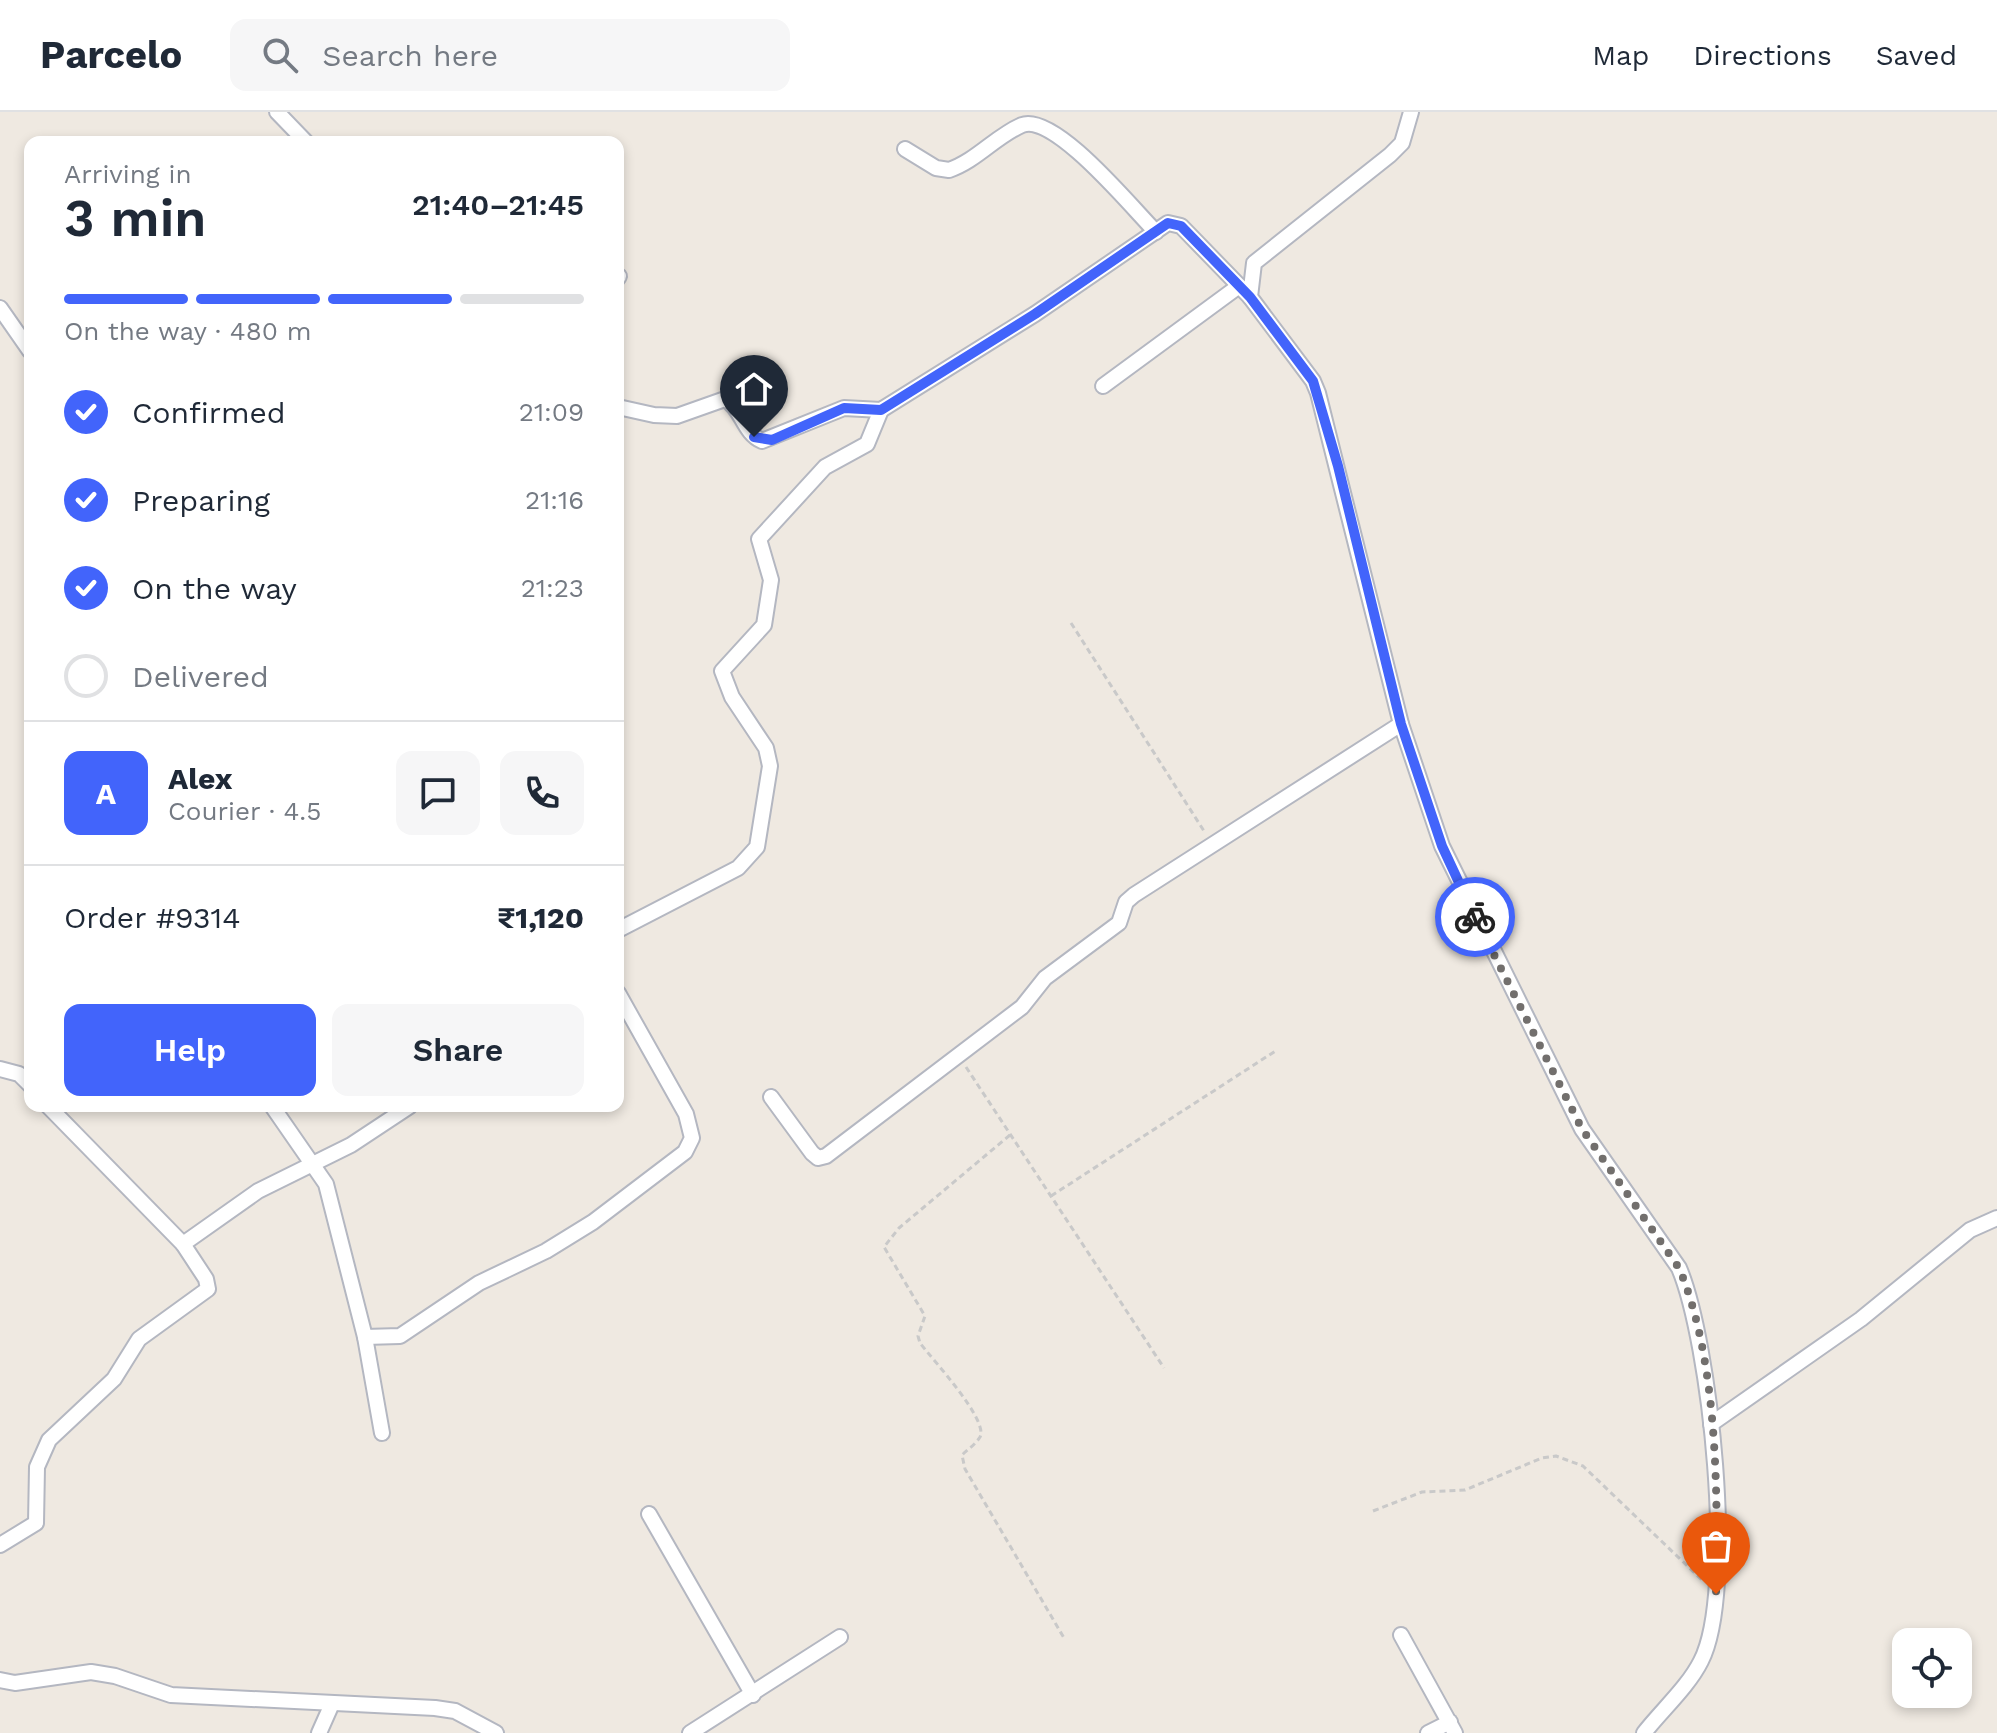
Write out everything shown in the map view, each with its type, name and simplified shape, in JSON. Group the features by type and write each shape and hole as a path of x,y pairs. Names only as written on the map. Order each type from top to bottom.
{"street":[{"path":"277,112 300,136"},
{"path":"1103,386 1245,292 1254,263 1402,143 1411,112"},
{"path":"905,149 936,168 949,170 1023,124 1043,125 1063,136 1156,232"},
{"path":"624,408 677,416 725,399 731,402 754,437 762,441 844,408 881,410 1035,314 1168,223 1181,226 1245,292 1313,381 1318,393 1401,724 1442,846 1582,1129 1679,1268 1697,1322 1711,1424 1716,1594 1712,1628 1701,1661 1644,1733"},
{"path":"0,308 24,342"},
{"path":"624,927 738,868 757,847 770,766 766,748 732,697 722,671 764,625 771,580 759,539 825,467 867,444 881,410"},
{"path":"771,1097 812,1153 821,1159 1022,1007 1045,978 1119,923 1126,902 1134,895 1401,724"},
{"path":"365,1337 400,1336 479,1283 546,1251 593,1222 685,1152 692,1138 686,1114 624,1004"},
{"path":"0,1069 13,1070 24,1080"},
{"path":"0,1545 36,1523 37,1467 49,1440 114,1379 139,1339 208,1289 206,1279 183,1244 54,1112"},
{"path":"276,1112 326,1184 365,1337 382,1433"},
{"path":"183,1244 258,1191 373,1132 401,1112"},
{"path":"1711,1424 1861,1319 1970,1230 1996,1220"},
{"path":"649,1514 753,1695"},
{"path":"1401,1635 1452,1728 1428,1733"},
{"path":"690,1733 840,1637"},
{"path":"0,1680 15,1683 91,1672 115,1676 171,1695 331,1706 435,1708 455,1711 496,1733"},
{"path":"319,1733 331,1706"}],"path":[{"path":"1071,623 1213,844"},
{"path":"1051,1196 1277,1050"},
{"path":"959,1056 1164,1368"},
{"path":"1010,1135 899,1228 884,1247 925,1316 918,1336 920,1343 973,1411 981,1427 979,1438 962,1455 965,1469 1064,1638"},
{"path":"1373,1511 1422,1492 1465,1490 1542,1458 1556,1456 1583,1466 1716,1594"}],"way so far":[{"path":"1475,917 1582,1129 1679,1268 1688,1287 1697,1322 1711,1424 1716,1505 1716,1594"}],"route":[{"path":"754,437 762,441 772,440 829,412 844,408 881,410 1035,314 1168,223 1181,226 1250,297 1255,308 1313,381 1338,466 1401,724 1423,797 1475,917"}]}
